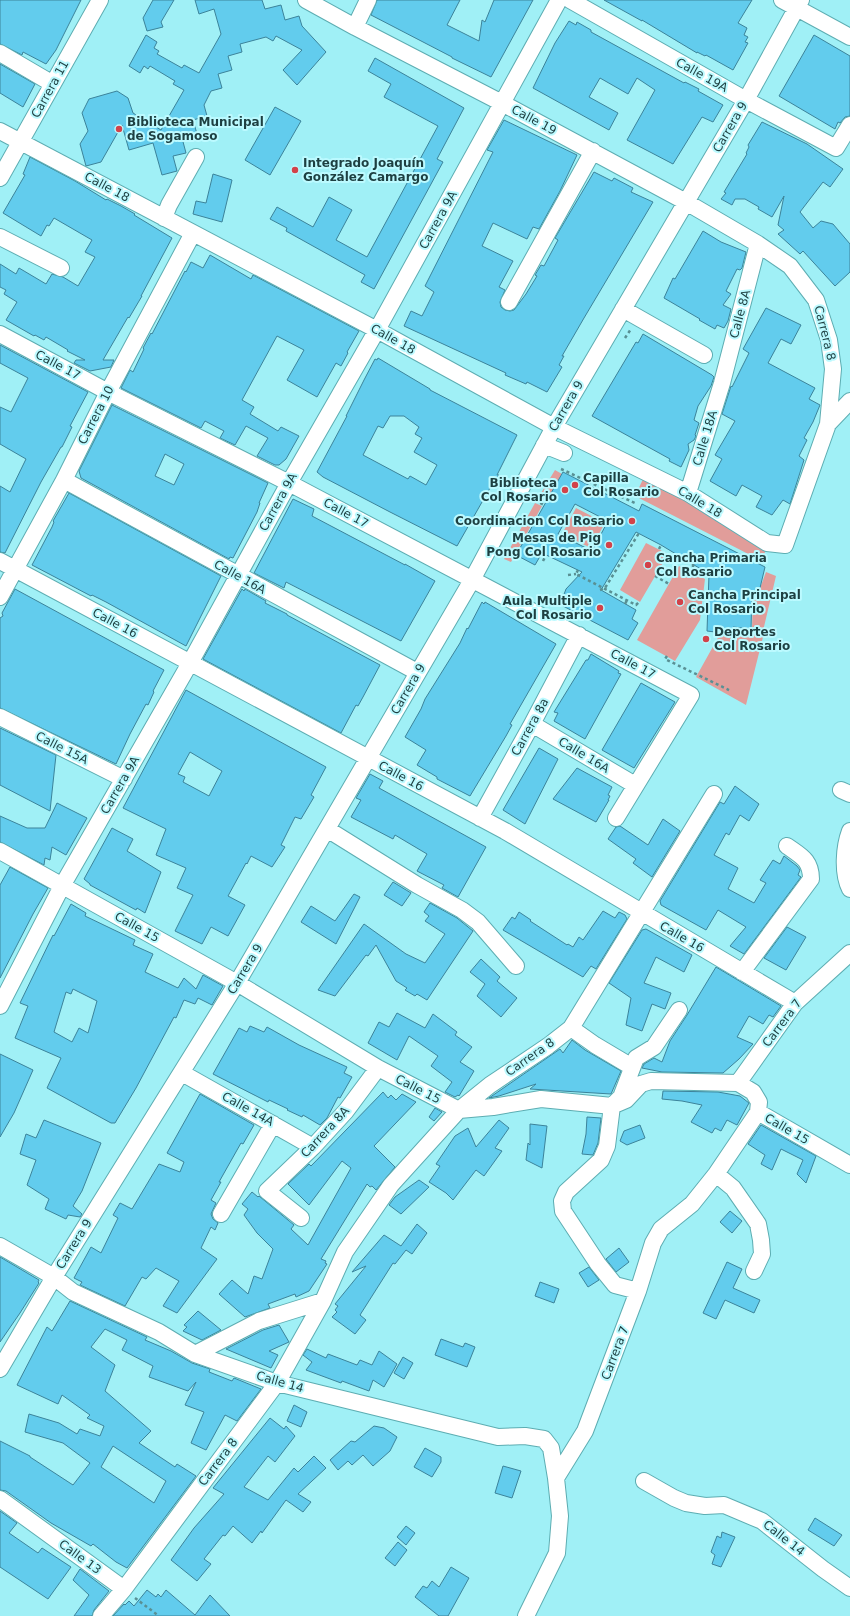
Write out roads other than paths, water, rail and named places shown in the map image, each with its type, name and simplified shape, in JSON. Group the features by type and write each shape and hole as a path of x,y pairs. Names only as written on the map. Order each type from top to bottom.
{"street":[{"name":"Carrera 11","path":"0,178 100,0"},
{"name":"Calle 19","path":"306,0 592,151 686,202 758,244"},
{"path":"355,27 368,0"},
{"name":"Carrera 9A","path":"0,1006 62,886 190,663 289,483 377,330 559,0"},
{"name":"Calle 19A","path":"570,0 746,100 836,148 850,125"},
{"path":"782,0 799,4 850,37"},
{"name":"Carrera 9","path":"0,1369 54,1277 237,983 472,580 554,427 746,100 799,4"},
{"path":"0,53 53,84"},
{"name":"Calle 18","path":"0,131 377,330 554,427 688,494 767,543 785,545"},
{"path":"509,302 592,151"},
{"path":"164,218 196,157"},
{"name":"Carrera 10","path":"0,597 64,480 108,392 192,233"},
{"path":"0,237 61,268"},
{"name":"Calle 8A","path":"722,384 758,244"},
{"name":"Carrera 8","path":"758,244 790,266 816,300 829,340 833,369 828,424 785,545"},
{"path":"623,309 704,355"},
{"name":"Calle 17","path":"0,334 108,392 289,483 691,695 635,785"},
{"name":"Calle 18A","path":"688,494 722,384"},
{"name":"Carrera 8","path":"828,424 850,401"},
{"path":"544,445 562,460"},
{"name":"Calle 16A","path":"64,480 417,672"},
{"name":"Calle 16","path":"0,561 368,759 505,830 795,1003"},
{"name":"Carrera 8a","path":"480,818 579,635"},
{"name":"Calle 15A","path":"0,717 124,779"},
{"name":"Calle 16A","path":"532,724 635,785"},
{"path":"616,818 635,785"},
{"name":"Carrera 8","path":"102,1616 124,1589 277,1383 323,1301 345,1252 392,1185 458,1110 490,1085 548,1046 571,1028 714,794"},
{"path":"327,829 417,885 462,910 478,922 516,966"},
{"path":"850,831 846,853 846,871 850,889"},
{"path":"742,972 811,879 811,869 807,861 787,846"},
{"name":"Calle 15","path":"0,851 237,983 378,1068 458,1110"},
{"name":"Carrera 7","path":"738,1083 795,1003 850,953"},
{"path":"638,1291 615,1285 598,1264 563,1211 562,1201 566,1192 601,1160 607,1146 612,1106 621,1097 636,1058 654,1048 679,1010"},
{"path":"571,1028 600,1048 632,1067"},
{"name":"Carrera 8A","path":"301,1218 267,1191 313,1147 346,1111 378,1068"},
{"name":"Calle 14A","path":"182,1073 313,1147"},
{"path":"458,1110 493,1107 541,1099 612,1106 626,1100 642,1084 651,1081 738,1083"},
{"name":"Calle 15","path":"738,1083 753,1092 759,1102 758,1112 850,1165"},
{"name":"Carrera 7","path":"556,1478 585,1431 638,1291 652,1243 662,1229 692,1204 716,1174 758,1112"},
{"path":"220,1214 273,1124"},
{"path":"716,1174 733,1188 758,1224 762,1254 754,1271"},
{"name":"Calle 14","path":"0,1246 54,1277 73,1292 159,1332 195,1354 277,1383 498,1437 525,1436 544,1438 551,1448 556,1478"},
{"path":"195,1354 259,1321 323,1301"},
{"path":"526,1616 557,1552 560,1516 556,1478"},
{"name":"Calle 14","path":"644,1481 686,1503 705,1506 724,1505 762,1521 822,1569 850,1588"},
{"name":"Calle 13","path":"0,1499 124,1589"}],"place":[{"name":"Biblioteca Municipal de Sogamoso","path":"119,129"},
{"name":"Integrado Joaquín González Camargo","path":"295,170"},
{"name":"Capilla Col Rosario","path":"575,485"},
{"name":"Biblioteca Col Rosario","path":"565,490"},
{"name":"Coordinacion Col Rosario","path":"632,521"},
{"name":"Mesas de Pig Pong Col Rosario","path":"609,545"},
{"name":"Cancha Primaria Col Rosario","path":"648,565"},
{"name":"Cancha Principal Col Rosario","path":"680,602"},
{"name":"Aula Multiple Col Rosario","path":"600,608"},
{"name":"Deportes Col Rosario","path":"706,639"}]}
